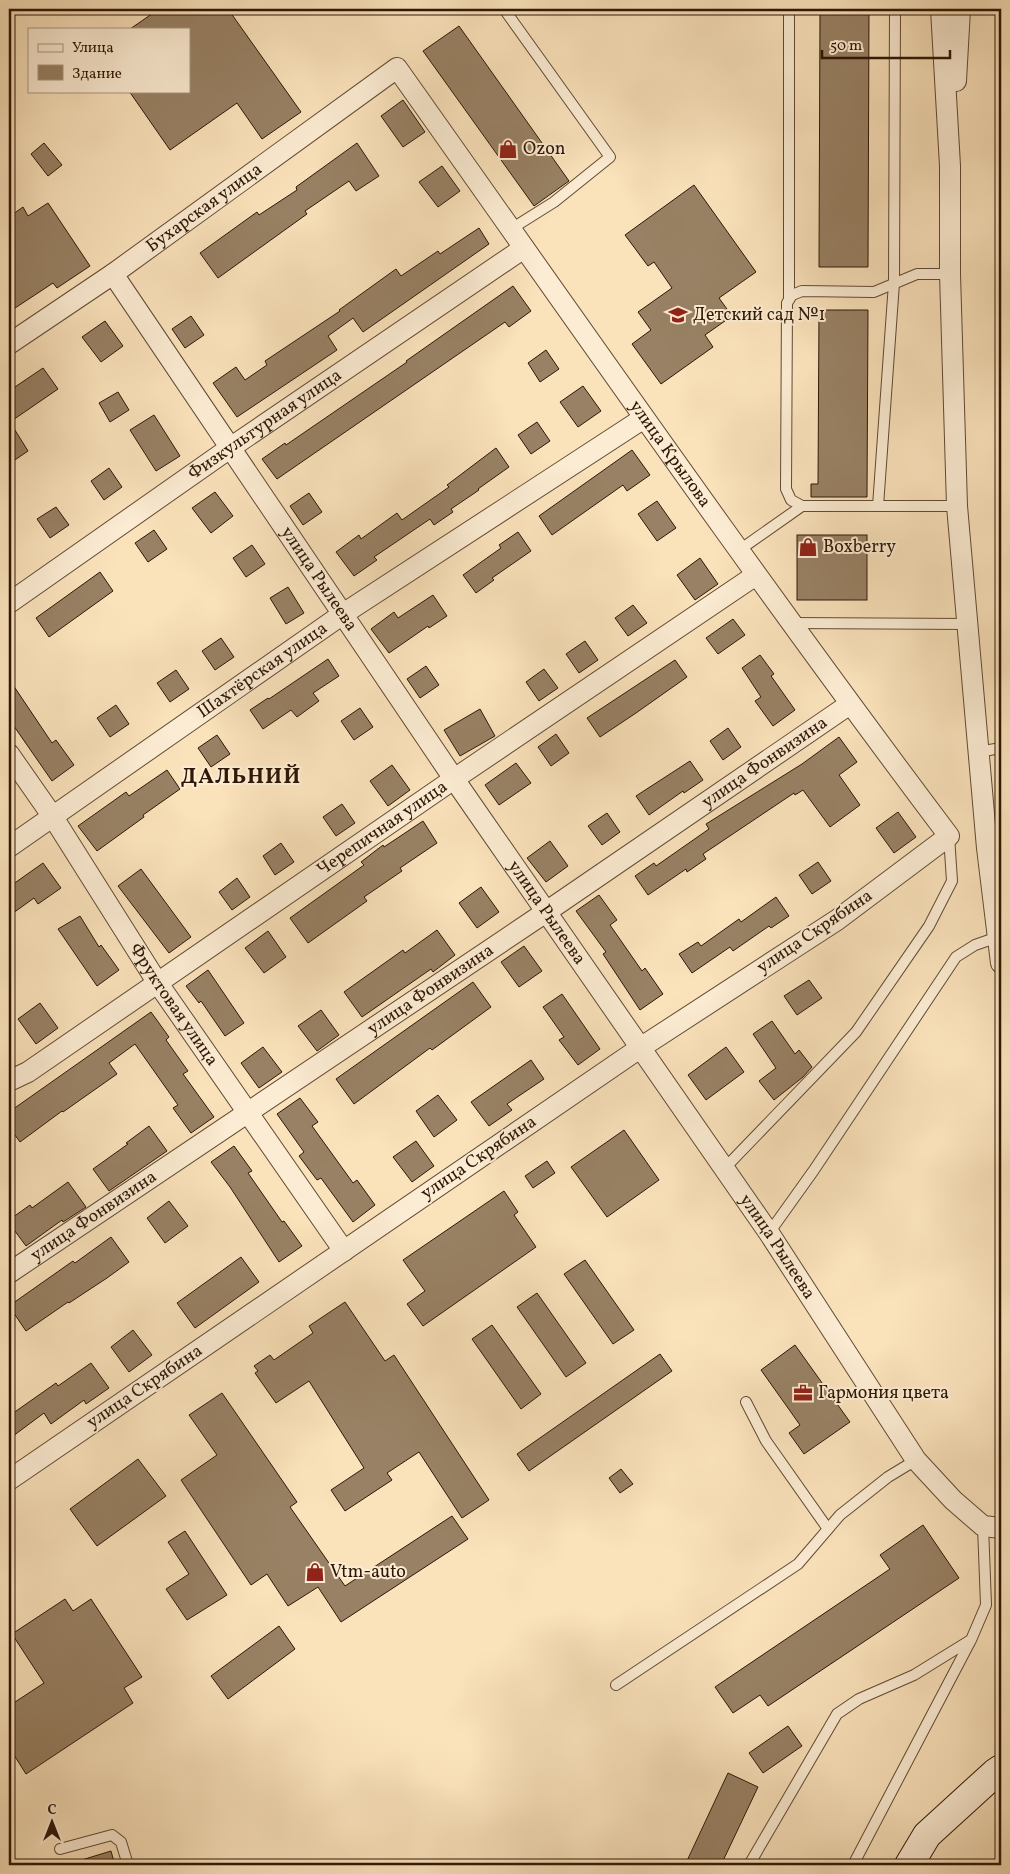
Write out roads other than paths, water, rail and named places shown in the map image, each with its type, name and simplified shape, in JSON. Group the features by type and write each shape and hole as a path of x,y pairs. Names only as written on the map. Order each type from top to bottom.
{"street":[{"path":"941,9 950,166 950,274 958,506 978,752 994,844 1001,963"},
{"path":"950,166 960,9"},
{"name":"улица Крылова","path":"397,68 738,551 950,836"},
{"name":"Бухарская улица","path":"9,344 113,274 397,68"},
{"name":"Физкультурная улица","path":"9,603 230,448 524,248"},
{"name":"улица Рылеева","path":"113,274 454,779 723,1170 769,1233 916,1460 954,1500 992,1527"},
{"name":"Шахтёрская улица","path":"9,847 343,614 644,418"},
{"name":"Черепичная улица","path":"9,1081 28,1072 454,779 756,575"},
{"name":"улица Фонвизина","path":"9,1273 248,1114 850,704"},
{"name":"Фруктовая улица","path":"9,754 53,817 157,982 344,1251"},
{"name":"улица Скрябина","path":"9,1480 640,1048 837,920 950,836"},
{"path":"909,1865 926,1835 1001,1769"}],"lane":[{"path":"504,9 610,157 554,202 511,229"},
{"path":"789,9 789,299 787,313 786,489 791,500 802,506 958,506"},
{"path":"878,506 894,283 895,9"},
{"path":"789,299 802,291 874,292 917,274 950,274"},
{"path":"738,551 802,506"},
{"path":"792,623 967,624"},
{"path":"978,752 1001,748"},
{"path":"723,1170 856,1032 929,926 952,881 950,836"},
{"path":"769,1233 814,1170 956,957 975,945 998,937"},
{"path":"746,1402 766,1441 828,1529"},
{"path":"616,1684 798,1564 840,1515 888,1477 916,1460"},
{"path":"853,1865 971,1640 986,1605 992,1527"},
{"path":"749,1865 836,1714 859,1699 914,1676 971,1640"},
{"path":"60,1849 112,1835 121,1842 128,1865"}],"place":[{"name":"Ozon","path":"508,149"},
{"name":"Детский сад №1","path":"678,315"},
{"name":"Boxberry","path":"808,547"},
{"name":"Гармония цвета","path":"803,1393"},
{"name":"Vtm-auto","path":"315,1572"}],"district":[{"name":"ДАЛЬНИЙ","path":"241,777"}]}
